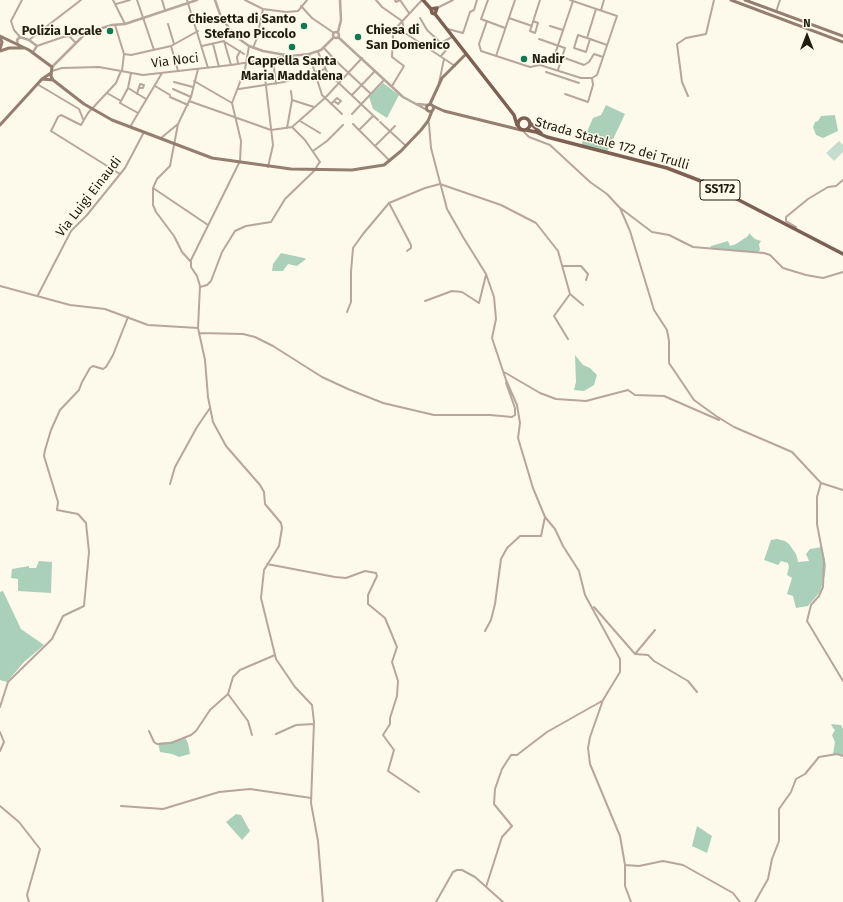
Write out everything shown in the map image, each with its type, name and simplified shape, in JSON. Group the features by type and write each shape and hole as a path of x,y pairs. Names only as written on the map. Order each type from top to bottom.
{"main road":[{"path":"422,0 431,9 431,12 435,14 514,115 517,123 547,137"},
{"path":"731,0 843,42"},
{"path":"745,0 843,36"},
{"path":"431,9 436,8 435,14"},
{"path":"0,37 33,52 52,70 53,80"},
{"path":"0,37 2,42 0,50 9,48 27,49"},
{"path":"42,79 53,80 92,109 112,120 212,158 240,161 268,167 314,171 364,169 384,165 406,146 428,120 430,105 439,84 466,54"},
{"path":"0,126 37,84 52,70"},
{"path":"430,105 430,110"},
{"path":"430,105 444,111 504,127 526,128"},
{"path":"430,110 444,111"},
{"path":"514,115 527,119 526,128"},
{"path":"504,127 512,127 523,118"},
{"name":"Strada Statale 172 dei Trulli","path":"526,128 547,137 667,168 706,183 843,254"}],"street":[{"path":"22,0 11,21 14,30 20,37 29,40 37,46"},
{"path":"29,40 81,0"},
{"path":"114,0 125,24"},
{"path":"116,4 130,0"},
{"path":"137,0 154,50"},
{"path":"162,0 165,10"},
{"path":"33,52 37,46 69,36 125,24 188,1 197,0"},
{"path":"215,0 221,17 235,36 254,48 291,56 309,54 318,52 324,48 334,37 334,33"},
{"path":"245,0 263,8 298,11 307,0"},
{"path":"338,37 341,20 340,0"},
{"path":"376,0 382,7 402,21 405,33 455,66"},
{"path":"395,0 396,2 400,0 409,13"},
{"path":"391,87 404,66 394,60 391,54 395,29 422,0"},
{"path":"436,8 453,0"},
{"path":"446,29 449,28 463,33 470,12 474,10 477,0"},
{"path":"488,0 481,19 505,28"},
{"path":"496,56 515,0"},
{"path":"534,21 538,23 535,33 530,31 540,0"},
{"path":"487,21 479,44 481,51 530,67 540,65 587,80 597,75 617,16 572,0 555,54"},
{"path":"600,11 604,0"},
{"path":"688,96 682,82 677,44 686,38 706,34 714,0"},
{"path":"776,12 780,0"},
{"path":"188,1 208,68"},
{"path":"301,6 312,18 334,33 338,32"},
{"path":"254,48 263,8"},
{"path":"587,38 596,9"},
{"path":"420,18 427,30 441,43 452,36"},
{"path":"509,18 532,26"},
{"path":"168,24 174,44"},
{"path":"115,25 124,54 121,71 116,83 92,109 81,125 61,115 58,117 50,131 120,174"},
{"path":"550,26 563,30"},
{"path":"124,54 131,55 171,46 198,31"},
{"path":"52,70 75,42 86,33"},
{"path":"69,36 75,42"},
{"path":"590,39 586,52 574,48 578,36 587,38 590,39 607,45"},
{"path":"18,45 18,40 20,37"},
{"path":"334,37 338,37 403,97 430,110"},
{"path":"539,39 565,48 558,70"},
{"path":"202,46 224,41 244,54"},
{"path":"224,41 231,66"},
{"path":"441,56 447,49 443,42"},
{"path":"213,44 219,67"},
{"path":"171,46 178,71"},
{"path":"249,46 246,63 232,103 241,141 240,161 208,225 191,262 191,267 197,276 200,288 198,328 205,360 213,422 226,446 260,485 265,504 281,523 282,528 279,546 267,564 261,580 261,598 275,655 280,666 312,705 314,724 311,798 318,841 323,902"},
{"path":"324,48 371,94"},
{"path":"238,64 237,57 240,51"},
{"path":"318,52 325,69 406,146"},
{"path":"309,54 325,98 342,114"},
{"path":"562,57 584,65 589,62 594,54 603,57"},
{"name":"Via Noci","path":"52,70 62,68 99,67 143,75 231,66 291,56"},
{"path":"189,101 271,130 292,127 325,98 362,58"},
{"path":"439,84 444,59"},
{"path":"273,60 276,84"},
{"path":"263,61 273,150 268,167"},
{"path":"191,262 182,252 174,236 156,212 152,199 153,188 157,179 170,166 173,143 178,124 191,97 198,69"},
{"path":"238,89 276,84 315,74 325,69"},
{"path":"352,95 375,71"},
{"path":"546,72 579,83"},
{"path":"121,102 128,88 131,73"},
{"path":"130,127 162,73"},
{"path":"570,80 572,75"},
{"path":"564,94 588,102 593,85 592,78"},
{"path":"352,114 384,80"},
{"path":"194,81 232,103"},
{"path":"174,82 193,87"},
{"path":"37,84 79,109 83,120"},
{"path":"155,86 170,96 188,104"},
{"path":"128,88 146,100"},
{"path":"137,94 139,88"},
{"path":"173,89 191,97"},
{"path":"287,128 292,100 291,91"},
{"path":"107,93 138,112"},
{"path":"292,100 314,107"},
{"path":"331,104 334,100"},
{"path":"415,103 430,105"},
{"path":"360,130 373,116"},
{"path":"199,333 243,334 255,337 273,346 322,377 383,403 434,415 514,416 515,408 492,338 496,319 494,297 486,274 463,238 448,209 430,148 428,120"},
{"path":"300,121 320,133"},
{"path":"161,138 178,124"},
{"path":"353,124 390,161"},
{"path":"313,151 327,141 343,125"},
{"path":"375,146 395,126"},
{"path":"200,288 207,285 211,281 222,252 235,231 246,226 271,222 285,199 314,171 320,162 305,140 292,127"},
{"path":"526,128 526,135 550,145 595,186 607,194 619,207 652,232 669,235 693,247 764,253 770,255 783,268 823,278 843,272"},
{"path":"526,128 533,138"},
{"name":"Via Luigi Einaudi","path":"38,295 71,231 87,215 120,174 144,132"},
{"path":"795,229 796,227 786,221 786,217 808,199 828,187 836,186 843,180"},
{"path":"347,312 351,302 350,272 354,248 362,234 390,204 425,188 441,185 501,205 536,223 558,251 570,294 583,305"},
{"path":"153,188 208,225"},
{"path":"390,204 412,245 407,251"},
{"path":"619,207 630,231 654,310 667,330 669,341 668,363 694,400 730,424"},
{"path":"562,266 581,266 588,274 586,280"},
{"path":"425,301 452,291 462,292 479,303 486,274"},
{"path":"0,286 38,295 70,306 105,309 148,325 198,328"},
{"path":"568,339 554,316 570,294"},
{"path":"0,707 8,682 52,639 63,616 84,606 88,552 86,524 78,514 57,510 58,502 44,456 51,430 60,410 79,390 90,368 93,366 103,368 106,367 113,355 128,317"},
{"path":"504,372 540,393 556,399 586,402 628,390 635,395 664,396 792,452 820,483 843,490"},
{"path":"506,380 517,405 520,423 518,438 533,488 545,517 555,529 563,546 580,571 582,587 620,659 620,672 603,700 590,736 588,748 590,764 620,836 625,865 625,886 631,902"},
{"path":"170,484 174,467 197,427 210,408"},
{"path":"820,483 817,497 817,524 824,561 823,587 819,596 811,605 807,621 843,681"},
{"path":"485,631 490,623 493,610 501,559 507,548 520,536 541,536 545,517"},
{"path":"267,564 346,578 365,571 376,573 377,576 368,595 368,604 384,618 397,647 392,662 398,681 397,696 390,718 390,724 383,735 394,750 388,771 419,792"},
{"path":"589,601 635,654 648,656 688,681 697,692"},
{"path":"635,654 655,630"},
{"path":"149,731 154,742 157,744 171,743 181,740 196,731 210,710 228,694 233,677 240,670 275,655"},
{"path":"228,694 248,721 252,735"},
{"path":"486,887 502,837 512,826 494,804 495,789 502,769 511,755 516,755 533,741 603,700"},
{"path":"276,734 296,725 314,724"},
{"path":"0,732 4,742 0,751"},
{"path":"755,902 768,879 772,859 779,841 779,809 791,792 796,779 805,774 819,757 837,754 843,756"},
{"path":"121,806 164,809 219,792 250,789 311,798"},
{"path":"0,806 19,822 40,849 27,895 29,902"},
{"path":"625,865 639,866 663,862 683,865 733,893 740,902"},
{"path":"436,902 454,872 457,870 462,870 475,877 503,902"}],"green space":[{"path":"383,83 399,95 387,118 373,109 369,97"},
{"path":"606,105 625,114 607,152 581,145 593,118 601,115"},
{"path":"835,115 838,131 823,138 816,135 813,127 815,122 818,121 821,116"},
{"path":"839,141 843,145 843,152 834,161 826,153"},
{"path":"749,233 755,239 761,241 759,244 760,250 758,252 710,249 711,246 728,241 730,246 736,244 748,236"},
{"path":"281,253 306,259 297,266 288,264 283,271 272,271 273,264"},
{"path":"575,355 583,365 590,368 597,375 594,385 584,391 574,390 576,382"},
{"path":"777,539 785,541 789,544 796,554 798,562 809,561 806,554 810,549 822,547 826,565 825,575 820,592 808,606 796,608 793,596 787,594 792,578 787,575 789,567 788,563 781,561 778,565 764,560 771,540"},
{"path":"39,561 52,562 51,593 18,591 18,579 11,578 12,569 29,566 29,568 36,568"},
{"path":"3,591 21,629 44,645 24,662 7,682 0,680 0,592"},
{"path":"831,724 841,725 843,729 843,755 833,754 835,742 832,735 835,730"},
{"path":"185,737 190,754 179,757 160,752 158,743 176,741"},
{"path":"236,814 241,815 250,831 242,840 226,822"},
{"path":"697,826 712,836 707,853 692,846"}],"place":[{"name":"Chiesetta di Santo Stefano Piccolo","path":"304,26"},
{"name":"Polizia Locale","path":"110,31"},
{"name":"Chiesa di San Domenico","path":"358,37"},
{"name":"Cappella Santa Maria Maddalena","path":"292,47"},
{"name":"Nadir","path":"524,59"}]}
